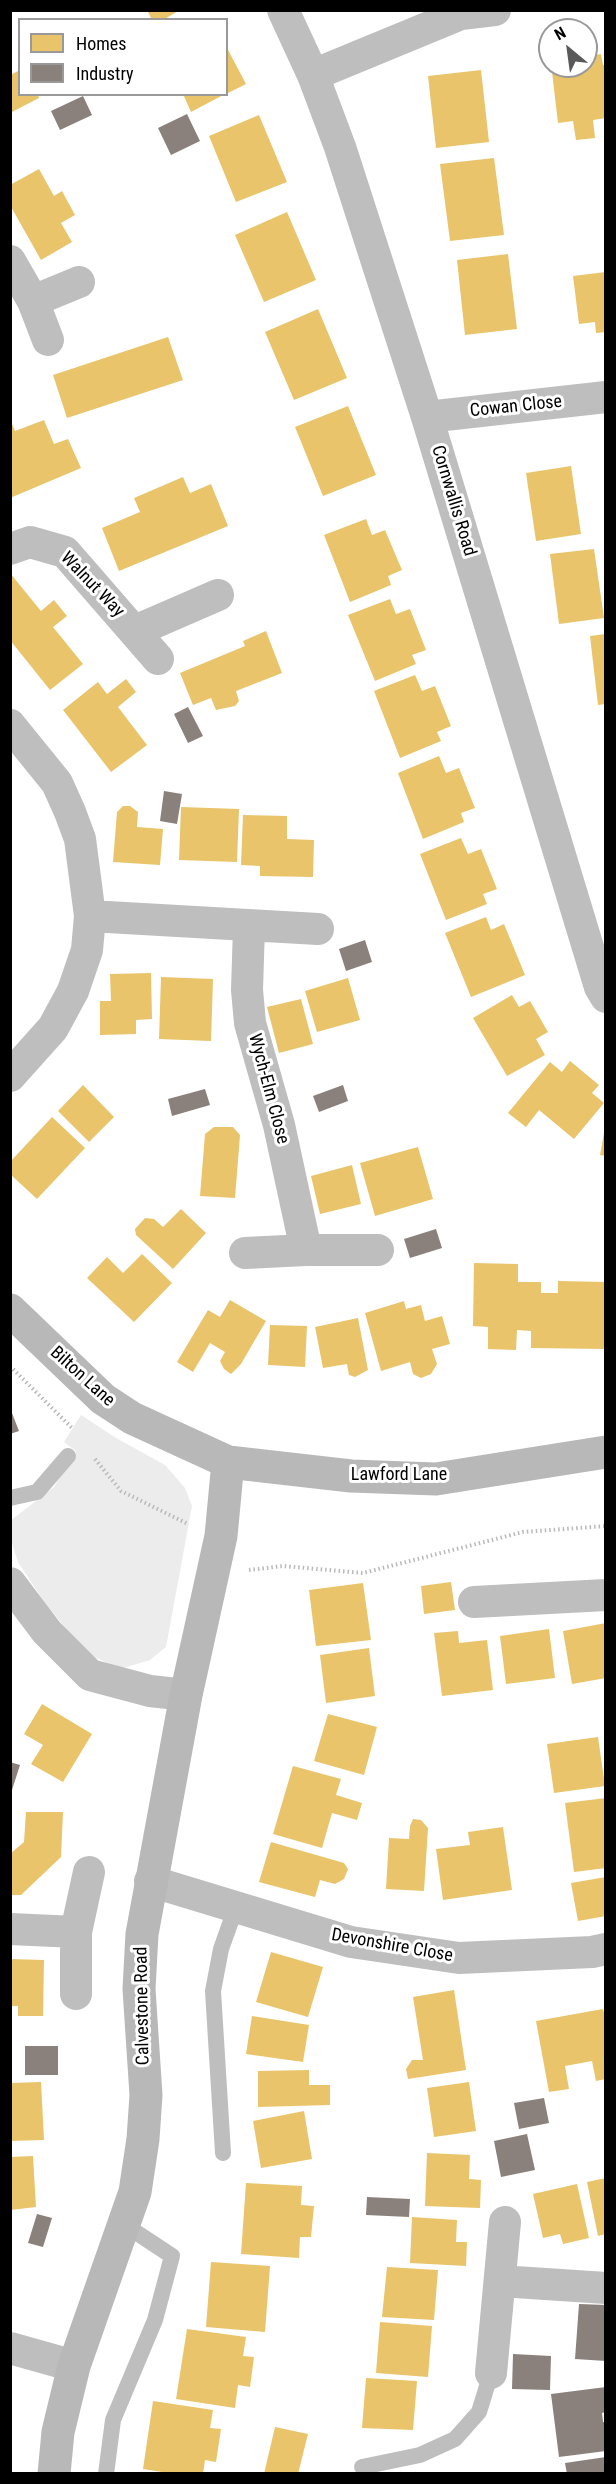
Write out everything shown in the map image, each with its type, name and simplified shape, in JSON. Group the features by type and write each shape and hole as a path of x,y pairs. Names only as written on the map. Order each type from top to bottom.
{"street":[{"name":"Cornwallis Road","path":"283,10 313,75 343,159 427,417 600,987 606,997"},
{"path":"313,75 462,14 495,10"},
{"path":"10,261 33,301 48,340"},
{"path":"33,301 79,282"},
{"name":"Cowan Close","path":"427,417 606,397"},
{"name":"Walnut Way","path":"10,549 30,542 65,552 158,659"},
{"name":"Walnut Way","path":"135,631 218,595"},
{"path":"10,725 57,783 70,812 80,839 90,916 87,950 73,991 53,1028 10,1076"},
{"path":"90,916 249,927 318,929"},
{"name":"Wych-Elm Close","path":"249,927 247,990 250,1023 279,1125 306,1250"},
{"path":"245,1253 378,1250"},
{"name":"Bilton Lane","path":"10,1310 103,1399 132,1418 228,1462"},
{"name":"Lawford Lane","path":"228,1462 351,1476 436,1479 606,1452"},
{"name":"Calvestone Road","path":"54,2474 58,2432 74,2366 135,2192 143,2139 146,2096 140,1989 142,1934 186,1695 222,1529 228,1462"},
{"path":"10,1583 47,1632 90,1674 150,1691 186,1695"},
{"path":"474,1602 606,1595"},
{"path":"75,1994 76,1932 88,1872"},
{"name":"Devonshire Close","path":"150,1881 351,1942 459,1958 592,1952 606,1949"},
{"path":"10,1929 76,1932"},
{"path":"491,2373 505,2222"},
{"path":"500,2281 606,2288"},
{"path":"10,2348 74,2366"}],"lane":[{"path":"10,1497 37,1492 68,1456"},
{"path":"223,2153 213,1991 220,1949 236,1907"},
{"path":"106,2474 113,2420 155,2320 172,2256 125,2225"},
{"path":"362,2467 420,2455 454,2439 479,2412 491,2373"}],"path":[{"path":"10,1366 80,1437"},
{"path":"93,1456 122,1491 189,1524 222,1529"},
{"path":"283,1566 363,1573 523,1532 606,1526"}],"shaded area":[{"path":"81,1415 116,1438 165,1465 185,1488 192,1506 166,1647 150,1660 120,1669 86,1653 45,1603 18,1562 11,1540 10,1521 54,1487 76,1451 64,1442"}],"building: Homes":[{"path":"147,10 180,10 166,18 151,18"},
{"path":"228,50 246,84 228,93"},
{"path":"598,54 601,54 603,65 606,65 606,118 593,120 595,138 576,140 573,121 558,123 553,78 598,78"},
{"path":"481,70 489,142 436,148 428,76"},
{"path":"18,71 18,96 38,96 39,98 10,113 10,75"},
{"path":"184,96 221,96 191,112"},
{"path":"259,115 287,182 236,202 209,136"},
{"path":"494,158 504,235 450,241 440,164"},
{"path":"39,169 54,196 62,191 75,215 61,223 72,242 41,260 10,205 10,185"},
{"path":"287,212 316,280 264,302 235,235"},
{"path":"508,254 517,329 465,335 457,260"},
{"path":"606,272 606,332 596,333 595,322 579,324 573,276"},
{"path":"318,309 347,378 294,400 265,332"},
{"path":"168,337 183,380 67,418 53,375"},
{"path":"348,406 376,475 323,496 295,427"},
{"path":"44,420 54,444 68,439 81,468 10,498 10,424 15,431"},
{"path":"571,466 581,534 536,541 526,473"},
{"path":"183,477 190,493 211,484 228,526 119,571 102,528 140,512 134,498"},
{"path":"366,519 372,535 385,530 402,570 388,576 391,585 350,602 324,535"},
{"path":"594,549 604,618 559,624 550,554"},
{"path":"10,573 41,611 54,600 67,616 53,627 83,664 50,690 10,640"},
{"path":"390,599 396,614 410,609 426,650 412,655 416,664 375,681 348,615"},
{"path":"266,631 282,673 236,691 239,701 235,706 216,710 211,698 193,705 180,673 245,646 243,641"},
{"path":"606,634 606,704 598,705 590,636"},
{"path":"415,675 422,691 435,686 451,726 437,732 441,741 400,758 374,691"},
{"path":"126,679 136,692 118,707 147,745 111,772 63,710 98,682 107,694"},
{"path":"439,756 446,773 459,768 475,808 461,813 464,822 423,839 398,773"},
{"path":"123,806 130,806 138,812 137,827 163,829 160,865 113,862 117,812"},
{"path":"181,807 239,809 237,862 179,860"},
{"path":"243,815 287,816 287,839 314,840 313,877 260,876 260,866 241,865"},
{"path":"461,838 468,854 481,849 497,889 483,894 487,904 446,920 420,854"},
{"path":"486,917 491,930 504,924 525,975 471,997 445,933"},
{"path":"151,973 152,1019 136,1020 136,1034 100,1035 100,1001 111,1001 110,974"},
{"path":"161,977 213,979 211,1041 159,1039"},
{"path":"348,978 360,1020 317,1032 305,991"},
{"path":"512,995 519,1007 530,1001 548,1032 536,1039 545,1055 507,1076 473,1018"},
{"path":"301,999 313,1044 279,1053 267,1007"},
{"path":"570,1061 599,1085 592,1093 604,1103 574,1139 539,1110 526,1127 508,1113 550,1062 562,1072"},
{"path":"83,1085 114,1117 89,1142 58,1111"},
{"path":"52,1117 85,1148 37,1199 10,1174 10,1162"},
{"path":"214,1127 233,1127 240,1135 235,1198 200,1196 205,1134"},
{"path":"604,1133 606,1133 606,1156 600,1155"},
{"path":"418,1147 433,1199 375,1216 360,1163"},
{"path":"352,1165 361,1204 320,1214 311,1176"},
{"path":"181,1209 206,1233 173,1269 136,1235 135,1229 145,1218 154,1219 163,1227"},
{"path":"142,1254 172,1283 134,1322 87,1278 107,1257 123,1273"},
{"path":"474,1263 518,1264 518,1282 541,1282 541,1293 558,1293 558,1281 606,1282 606,1349 531,1348 531,1331 517,1330 516,1350 488,1349 488,1327 473,1326"},
{"path":"230,1300 266,1321 241,1364 231,1374 224,1369 220,1361 225,1352 210,1343 193,1372 177,1362 208,1310 220,1317"},
{"path":"404,1301 406,1309 421,1305 425,1321 442,1316 450,1344 432,1349 437,1364 431,1374 421,1378 413,1374 410,1362 381,1371 365,1313"},
{"path":"358,1318 368,1370 355,1377 349,1375 347,1364 323,1368 315,1327"},
{"path":"270,1325 307,1326 305,1367 268,1365"},
{"path":"451,1582 455,1610 424,1614 421,1586"},
{"path":"363,1583 371,1640 316,1646 309,1590"},
{"path":"606,1623 606,1678 572,1684 563,1631"},
{"path":"549,1629 555,1678 506,1684 500,1636"},
{"path":"458,1631 459,1643 487,1640 493,1690 442,1696 434,1633"},
{"path":"369,1648 375,1696 326,1703 320,1655"},
{"path":"42,1704 92,1734 63,1782 31,1764 43,1745 24,1734"},
{"path":"328,1714 377,1727 364,1775 314,1761"},
{"path":"598,1737 605,1786 554,1793 547,1744"},
{"path":"293,1766 341,1779 336,1795 362,1803 357,1820 332,1813 322,1848 273,1834"},
{"path":"606,1798 606,1868 574,1872 565,1803"},
{"path":"26,1812 63,1812 61,1857 21,1895 10,1895 10,1854 24,1842"},
{"path":"413,1819 421,1820 428,1828 424,1891 386,1889 389,1838 409,1839"},
{"path":"503,1827 512,1890 443,1900 436,1849 470,1845 468,1832"},
{"path":"271,1842 344,1863 348,1869 344,1879 335,1884 320,1880 315,1897 259,1882"},
{"path":"606,1877 606,1916 578,1921 571,1883"},
{"path":"271,1952 323,1967 308,2017 256,2002"},
{"path":"10,1959 44,1960 43,2016 18,2016 18,2006 10,2006"},
{"path":"454,1990 466,2070 408,2079 406,2069 412,2060 423,2060 413,1997"},
{"path":"603,2009 606,2020 606,2079 596,2081 592,2061 565,2066 569,2089 549,2092 536,2021"},
{"path":"252,2016 309,2025 303,2062 246,2054"},
{"path":"309,2070 309,2085 330,2085 330,2105 258,2107 258,2071"},
{"path":"41,2082 44,2140 10,2141 10,2083"},
{"path":"469,2082 476,2131 434,2137 427,2088"},
{"path":"304,2111 312,2159 261,2168 253,2121"},
{"path":"427,2153 470,2155 469,2179 481,2180 480,2208 425,2206"},
{"path":"33,2156 36,2207 10,2210 10,2157"},
{"path":"606,2178 606,2234 598,2236 587,2182"},
{"path":"246,2183 302,2186 301,2205 314,2206 311,2237 300,2237 299,2258 241,2254"},
{"path":"577,2184 589,2238 563,2244 560,2234 543,2238 533,2194"},
{"path":"412,2217 457,2220 456,2242 467,2242 466,2266 410,2263"},
{"path":"211,2262 270,2266 265,2332 206,2327"},
{"path":"387,2267 438,2270 434,2320 382,2317"},
{"path":"380,2322 432,2326 428,2377 376,2373"},
{"path":"187,2329 246,2337 243,2356 254,2357 250,2387 238,2385 235,2408 176,2399"},
{"path":"366,2378 417,2381 413,2430 362,2428"},
{"path":"153,2401 213,2410 210,2428 221,2429 216,2462 205,2460 203,2474 175,2474 143,2469"},
{"path":"275,2427 308,2434 298,2474 264,2474"}],"building: Industry":[{"path":"83,96 92,115 60,130 51,111"},
{"path":"187,114 200,141 171,155 158,128"},
{"path":"188,707 203,736 188,743 174,714"},
{"path":"164,791 182,794 177,824 160,821"},
{"path":"365,940 372,962 346,971 339,949"},
{"path":"343,1085 348,1101 319,1112 313,1096"},
{"path":"205,1089 210,1105 172,1116 168,1099"},
{"path":"436,1229 442,1248 410,1258 404,1239"},
{"path":"10,1408 19,1431 10,1434"},
{"path":"10,1762 20,1765 11,1793 10,1793"},
{"path":"25,2046 58,2046 58,2075 25,2075"},
{"path":"544,2098 549,2123 519,2129 514,2103"},
{"path":"527,2134 535,2170 501,2177 494,2141"},
{"path":"367,2197 410,2199 409,2217 366,2215"},
{"path":"37,2214 52,2218 43,2247 28,2243"},
{"path":"579,2304 606,2305 606,2361 575,2359"},
{"path":"513,2354 551,2356 550,2390 512,2389"},
{"path":"606,2387 606,2412 602,2413 603,2422 606,2422 606,2451 559,2457 551,2394"},
{"path":"606,2457 606,2474 567,2474 565,2463"}]}
